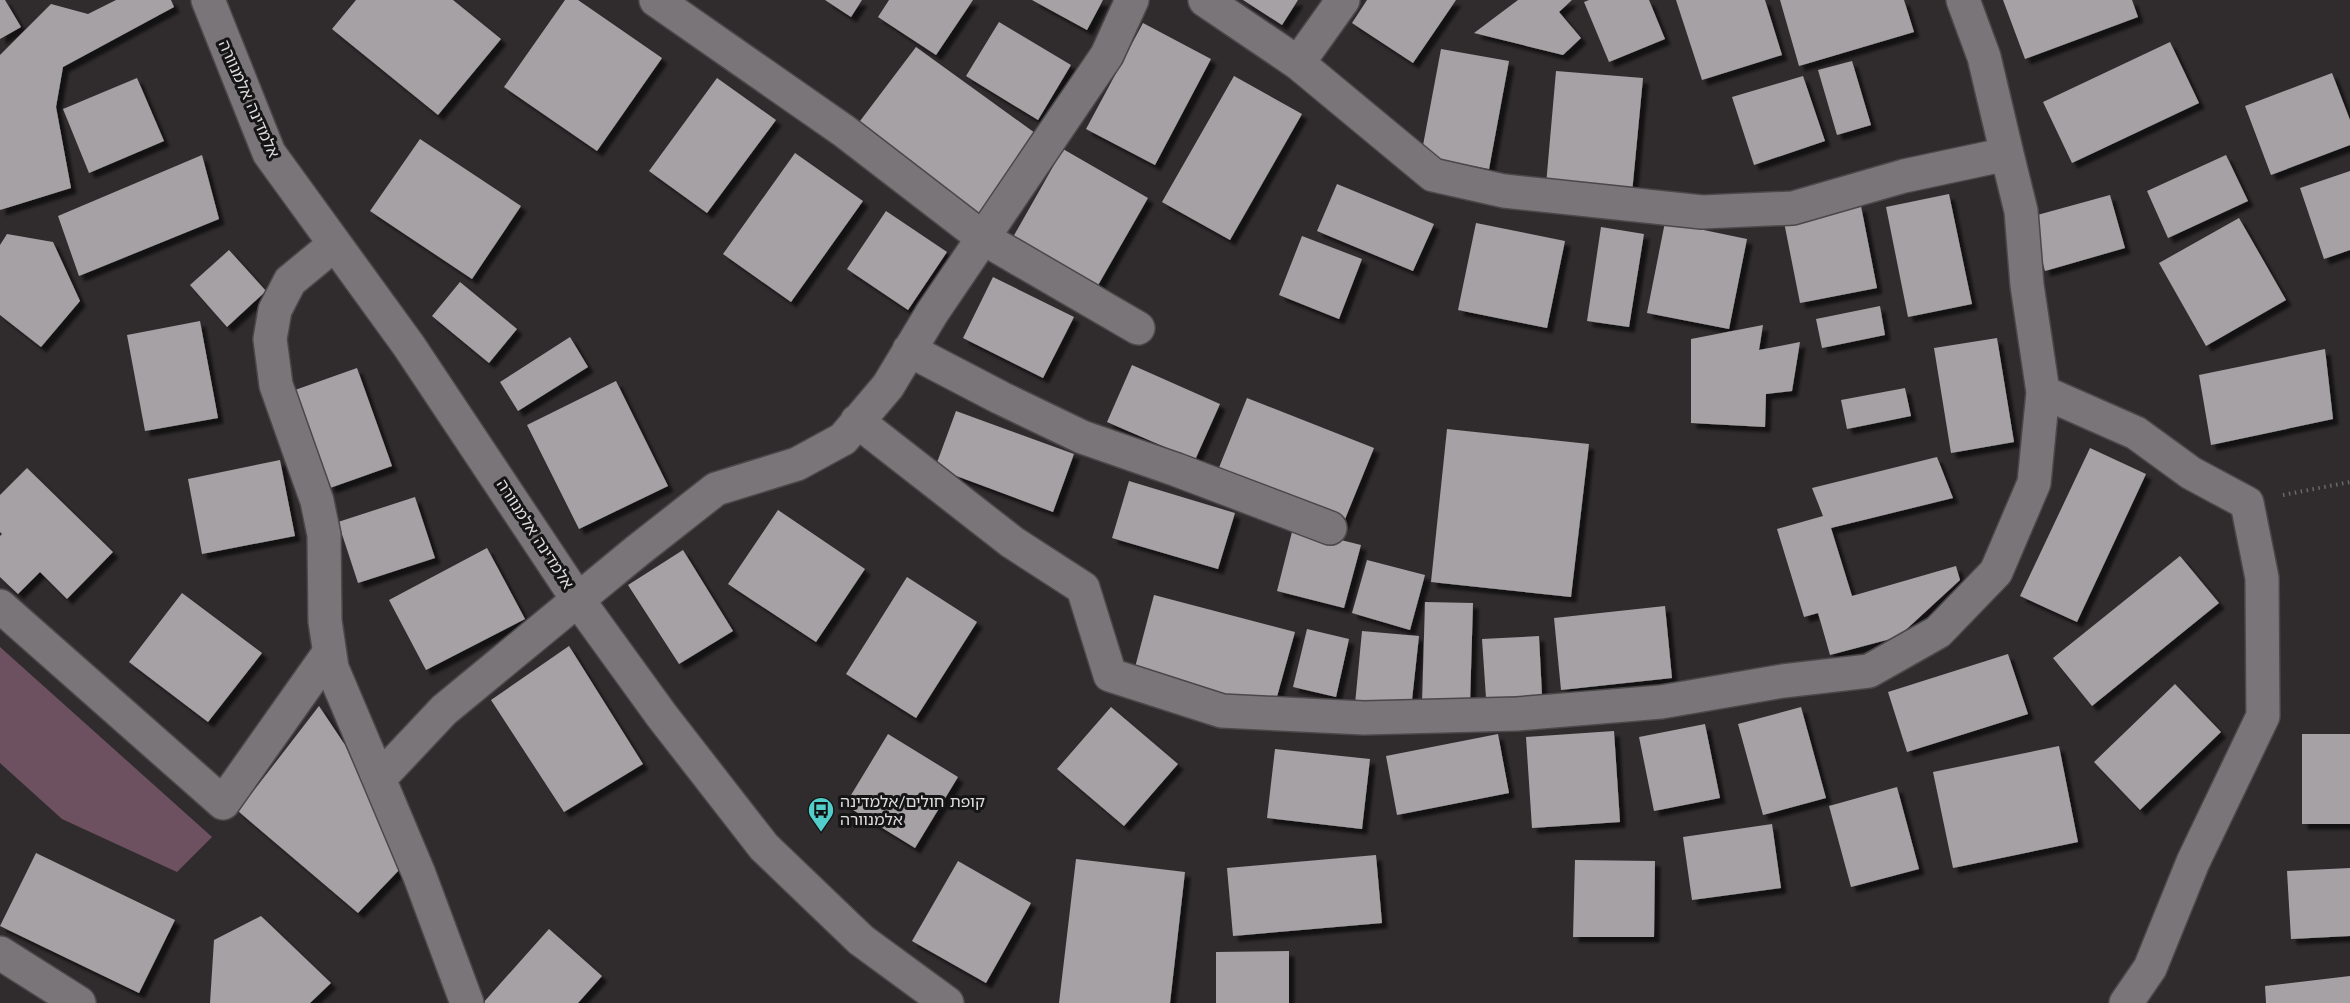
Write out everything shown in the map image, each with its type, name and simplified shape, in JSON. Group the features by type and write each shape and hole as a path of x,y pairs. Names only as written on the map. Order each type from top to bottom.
{"street":[{"name":"אלמדינה אלמנוורה","path":"208,0 269,153 415,356 578,600 662,716 764,847 861,940 947,1003"},
{"path":"656,0 844,131 982,237 1138,328"},
{"path":"379,779 444,710 716,489 797,464 843,439 888,386 982,237 1107,55 1132,0"},
{"path":"1205,0 1298,63 1433,175 1504,191 1702,212 1793,208 1904,176 2007,154"},
{"path":"1298,63 1343,0"},
{"path":"857,421 1012,542 1083,588 1110,675 1221,711 1352,717 1517,714 1661,702 1783,681 1869,671 1938,632 1996,572 2034,483 2043,392 2027,285 2020,211 1984,57 1964,0"},
{"path":"334,244 290,281 275,310 270,339 276,385 317,501 324,535 325,621 332,668 419,874 467,1003"},
{"path":"909,350 1082,437 1330,528"},
{"path":"2043,392 2136,433 2192,473 2247,502 2262,578 2263,716 2193,862 2150,968 2126,1003"},
{"path":"0,606 223,803 329,653"},
{"path":"0,952 79,1003"}],"path":[{"path":"2247,502 2350,482"}],"shaded area":[{"path":"0,647 212,837 177,872 62,819 0,763"}],"building":[{"path":"0,0 5,0 21,27 0,39"},
{"path":"116,0 171,0 174,7 63,67 56,107 71,188 0,210 0,55 51,4 88,14"},
{"path":"356,0 453,0 501,39 438,115 332,29"},
{"path":"565,0 578,0 662,58 597,151 504,87"},
{"path":"825,0 862,0 851,17"},
{"path":"889,0 973,0 936,55 878,17"},
{"path":"1032,0 1103,0 1087,30"},
{"path":"1243,0 1298,0 1282,25"},
{"path":"1367,0 1456,0 1413,63 1352,23"},
{"path":"1518,0 1572,0 1559,12 1581,38 1563,55 1474,33"},
{"path":"1589,0 1649,0 1665,39 1609,62 1584,2"},
{"path":"1676,0 1765,0 1782,55 1702,80"},
{"path":"1780,0 1904,0 1914,32 1799,66"},
{"path":"2003,0 2132,0 2138,17 2025,59"},
{"path":"999,22 1071,65 1038,120 966,76"},
{"path":"1143,23 1211,59 1155,165 1086,129"},
{"path":"2170,42 2199,103 2072,163 2043,102"},
{"path":"916,47 1035,133 978,218 854,129"},
{"path":"1441,49 1509,61 1489,169 1421,156"},
{"path":"1852,61 1871,125 1837,135 1818,70"},
{"path":"1556,71 1643,78 1632,193 1546,185"},
{"path":"2332,73 2350,120 2350,145 2271,175 2245,106"},
{"path":"1234,76 1302,114 1230,240 1162,202"},
{"path":"1803,76 1825,141 1754,165 1732,97"},
{"path":"137,78 164,141 89,173 63,109"},
{"path":"717,78 776,120 707,213 649,171"},
{"path":"420,139 521,206 472,279 370,211"},
{"path":"1063,149 1148,198 1093,294 1008,246"},
{"path":"795,153 863,201 791,302 723,254"},
{"path":"202,155 219,219 79,276 58,216"},
{"path":"2226,155 2248,201 2168,238 2147,191"},
{"path":"2350,171 2350,250 2324,259 2300,188"},
{"path":"1337,184 1434,224 1413,271 1317,231"},
{"path":"1949,194 1972,304 1908,317 1886,207"},
{"path":"2110,195 2125,248 2045,271 2030,217"},
{"path":"1861,206 1877,288 1800,303 1784,222"},
{"path":"886,211 947,252 908,310 847,269"},
{"path":"2239,218 2286,300 2206,346 2159,263"},
{"path":"1665,222 1747,239 1729,329 1647,313"},
{"path":"1476,223 1565,241 1547,328 1458,310"},
{"path":"1601,227 1644,234 1629,327 1587,321"},
{"path":"7,234 53,242 80,301 41,347 0,315 0,245"},
{"path":"1302,236 1362,259 1339,319 1279,295"},
{"path":"229,250 266,291 227,327 190,285"},
{"path":"993,277 1074,317 1043,378 963,338"},
{"path":"460,282 517,329 489,363 432,316"},
{"path":"1880,306 1885,335 1822,348 1816,319"},
{"path":"200,321 218,418 145,431 127,335"},
{"path":"1763,325 1759,350 1800,342 1792,391 1766,394 1765,427 1691,423 1691,339"},
{"path":"570,337 588,367 518,411 500,382"},
{"path":"1997,338 2014,442 1951,453 1934,348"},
{"path":"2325,349 2333,419 2211,445 2199,375"},
{"path":"1132,365 1220,404 1195,460 1107,422"},
{"path":"357,368 392,466 330,488 295,390"},
{"path":"616,381 668,486 579,529 527,425"},
{"path":"1905,388 1911,416 1847,429 1841,400"},
{"path":"1247,398 1374,448 1343,524 1216,475"},
{"path":"956,411 1074,454 1053,512 935,468"},
{"path":"1447,429 1589,444 1571,597 1431,582"},
{"path":"2090,448 2146,474 2077,622 2020,596"},
{"path":"1937,457 1953,498 1831,528 1852,596 1956,566 1960,580 1898,637 1830,655 1818,613 1804,617 1777,529 1823,516 1812,488"},
{"path":"280,460 295,536 202,554 188,479"},
{"path":"27,468 113,552 67,599 40,572 18,594 0,577 0,536 2,534 0,532 0,495"},
{"path":"1129,481 1235,513 1218,569 1112,538"},
{"path":"415,497 435,558 358,583 338,522"},
{"path":"778,510 865,569 816,642 728,584"},
{"path":"1293,528 1361,545 1344,608 1277,591"},
{"path":"487,548 525,619 426,670 389,600"},
{"path":"683,550 733,631 679,664 628,585"},
{"path":"2180,556 2219,603 2092,706 2053,658"},
{"path":"1367,560 1425,575 1410,630 1352,613"},
{"path":"907,577 977,622 916,718 846,674"},
{"path":"182,593 262,653 208,722 129,662"},
{"path":"1154,595 1295,632 1273,711 1133,675"},
{"path":"1425,602 1473,603 1470,704 1422,703"},
{"path":"1665,606 1672,678 1561,690 1554,618"},
{"path":"1307,629 1349,639 1336,697 1293,687"},
{"path":"1362,631 1419,636 1411,709 1355,704"},
{"path":"1539,636 1542,695 1486,698 1482,639"},
{"path":"569,646 643,764 564,812 491,700"},
{"path":"2008,654 2028,714 1907,752 1888,692"},
{"path":"2175,684 2221,732 2140,810 2094,762"},
{"path":"319,706 345,745 401,868 358,913 238,811"},
{"path":"1111,707 1178,764 1124,826 1057,769"},
{"path":"1801,707 1826,798 1763,815 1738,724"},
{"path":"1705,724 1720,798 1654,811 1639,737"},
{"path":"1614,731 1620,822 1532,828 1526,737"},
{"path":"888,734 958,777 915,848 845,805"},
{"path":"1498,734 1509,793 1397,815 1386,756"},
{"path":"2302,734 2350,734 2350,824 2302,824"},
{"path":"2059,746 2078,842 1953,868 1933,772"},
{"path":"1275,749 1370,759 1362,829 1267,818"},
{"path":"1897,787 1919,869 1851,887 1829,806"},
{"path":"1772,824 1781,888 1692,900 1683,837"},
{"path":"36,853 175,920 139,993 0,926"},
{"path":"1376,855 1382,923 1233,936 1227,868"},
{"path":"1076,859 1185,872 1170,1003 1059,1003"},
{"path":"1575,860 1655,861 1654,937 1573,937"},
{"path":"958,861 1031,903 986,983 912,941"},
{"path":"2350,868 2350,936 2291,939 2287,871"},
{"path":"261,916 331,983 310,1003 210,1003 214,940"},
{"path":"549,929 602,976 578,1003 483,1003"},
{"path":"1289,951 1289,1003 1216,1003 1216,952"},
{"path":"2350,976 2350,1003 2266,1003 2265,986"}],"place":[{"name":"קופת חולים/אלמדינה אלמנוורה","path":"821,833"}]}
